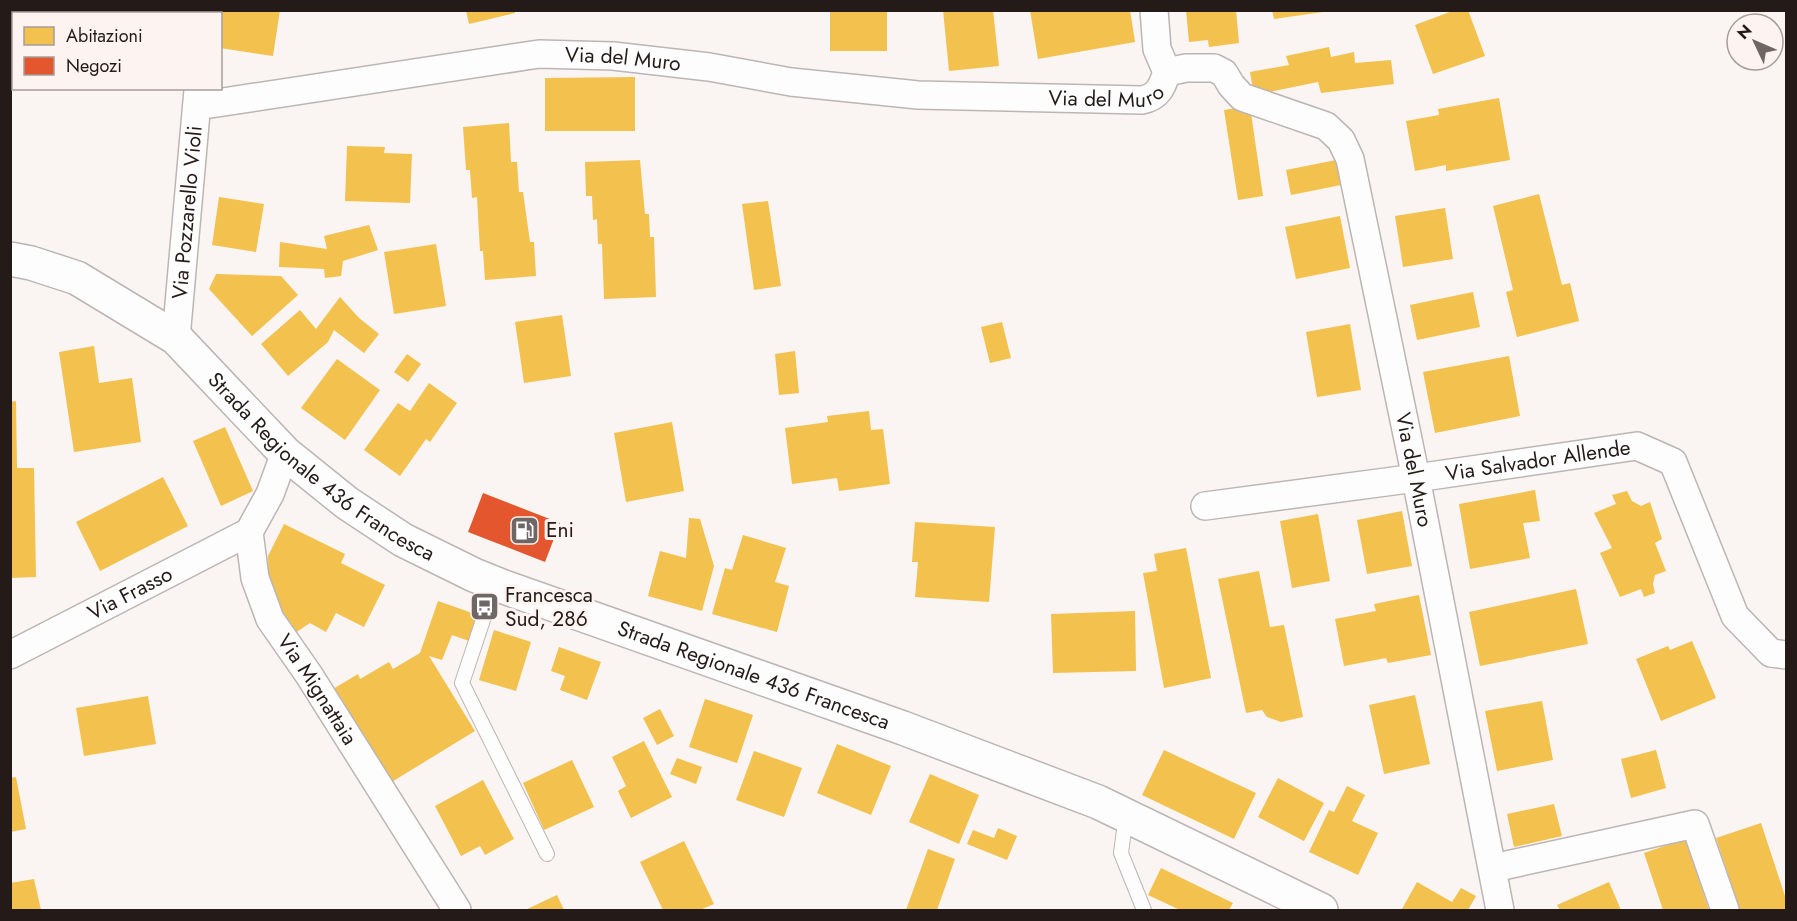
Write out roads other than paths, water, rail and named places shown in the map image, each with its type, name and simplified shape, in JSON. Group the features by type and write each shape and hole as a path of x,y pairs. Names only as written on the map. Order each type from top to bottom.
{"street":[{"path":"1154,10 1157,49 1167,72"},
{"name":"Via del Muro","path":"197,97 538,54 613,56 709,67 791,82 918,95 1142,100 1151,98 1161,89 1167,72 1214,68 1224,73 1242,97 1326,126 1341,140 1350,159 1416,478 1500,910"},
{"name":"Via Pozzarello Violi","path":"176,338 197,97"},
{"name":"Strada Regionale 436 Francesca","path":"10,259 31,263 77,278 176,338 285,453 347,503 403,540 495,584 903,728 1098,802 1321,910"},
{"name":"Via Salvador Allende","path":"1205,506 1637,446 1673,462 1736,616 1771,653 1786,655"},
{"path":"249,532 270,494 285,453"},
{"name":"Via Frasso","path":"10,655 249,532"},
{"name":"Via Mignattaia","path":"249,532 255,578 270,619 309,675 458,910"},
{"path":"1493,868 1695,824 1725,910"}],"lane":[{"path":"495,584 462,683 547,854"},
{"path":"1126,816 1120,853 1144,910"}],"place":[{"name":"Eni","path":"525,530"},
{"name":"Francesca Sud, 286","path":"484,607"}]}
